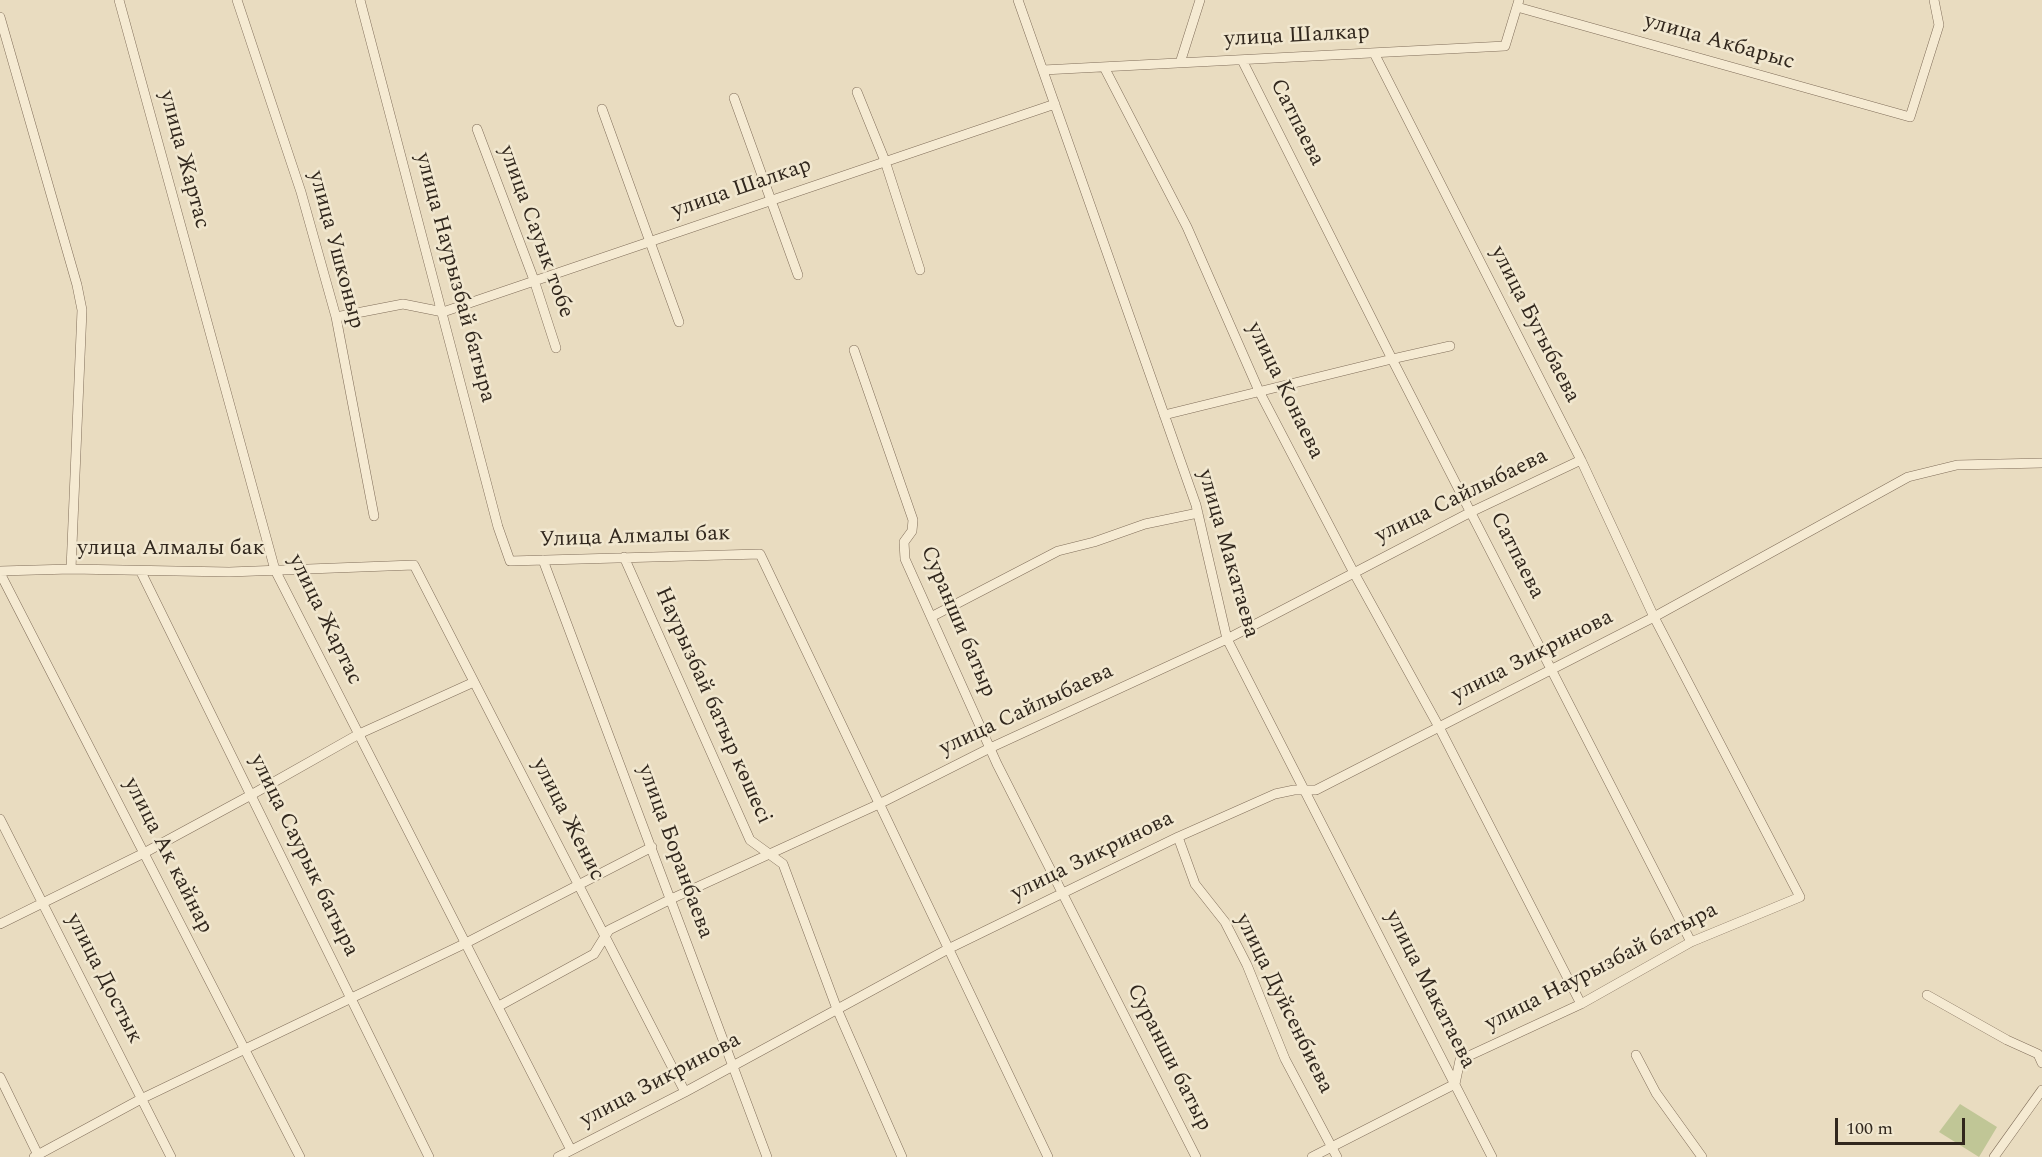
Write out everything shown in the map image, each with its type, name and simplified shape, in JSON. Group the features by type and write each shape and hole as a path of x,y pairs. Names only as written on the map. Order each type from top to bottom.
{"street":[{"name":"улица Жартас","path":"119,0 275,570 571,1150"},
{"name":"улица Ушконыр","path":"237,0 301,192 336,317 374,516"},
{"name":"улица Макатаева","path":"1018,0 1198,513 1227,639 1492,1157"},
{"path":"1180,63 1200,0"},
{"name":"улица Акбарыс","path":"1518,3 1910,117 1940,25 1934,0"},
{"name":"улица Наурызбай батыра","path":"361,2 498,527 510,561"},
{"name":"улица Шалкар","path":"1043,70 1505,46 1518,3"},
{"path":"0,18 77,285 82,310 71,569"},
{"name":"улица Бугыбаева","path":"1374,53 1581,460 1654,617 1800,897"},
{"name":"Сатпаева","path":"1242,60 1691,942"},
{"name":"улица Конаева","path":"1104,67 1187,227 1259,391 1354,573 1439,727 1581,1004"},
{"path":"857,92 885,161 920,270"},
{"path":"734,98 798,275"},
{"name":"улица Шалкар","path":"443,312 1055,104"},
{"path":"602,109 679,322"},
{"name":"улица Сауык тобе","path":"477,129 534,280 556,348"},
{"path":"336,317 403,304 443,312"},
{"path":"1164,415 1392,358 1450,346"},
{"name":"Суранши батыр","path":"854,350 913,520 912,531 904,542 903,551 990,748 1196,1157"},
{"name":"улица Сайлыбаева","path":"499,1006 594,954 609,930 671,899 879,804 990,748 1227,639 1471,512 1581,460"},
{"name":"улица Зикринова","path":"558,1157 685,1092 948,949 1178,837 1275,794 1316,790 1654,617 1908,477 1957,465 2042,464"},
{"path":"931,617 1058,551 1094,542 1144,524 1198,513"},
{"name":"Улица Алмалы бак","path":"510,561 760,555 879,804"},
{"name":"Наурызбай батыр көшесі","path":"624,558 750,840 783,864 837,1009 902,1157"},
{"name":"улица Боранбаева","path":"543,560 766,1157"},
{"name":"улица Алмалы бак","path":"0,572 71,569 141,572 275,570 414,565"},
{"name":"улица Женис","path":"414,565 685,1092"},
{"name":"улица Ак кайнар","path":"0,572 300,1157"},
{"name":"улица Саурык батыра","path":"141,572 429,1157"},
{"path":"0,924 144,853 359,734 474,682"},
{"path":"879,804 1048,1157"},
{"name":"улица Достык","path":"0,819 171,1157"},
{"name":"улица Дуйсенбиева","path":"1178,837 1195,884 1225,922 1247,965 1285,1059 1337,1157"},
{"path":"0,1077 37,1156 141,1099 246,1051 466,943 652,847"},
{"name":"улица Наурызбай батыра","path":"1455,1084 1460,1060 1581,1004 1691,942 1800,897"},
{"path":"1927,995 2007,1040 2038,1054 2042,1063"},
{"path":"1636,1055 1656,1093 1702,1157"},
{"path":"1312,1157 1455,1084"},
{"path":"1994,1157 2042,1090"}],"green space":[{"path":"1960,1104 1997,1127 1979,1157 1939,1132"}]}
